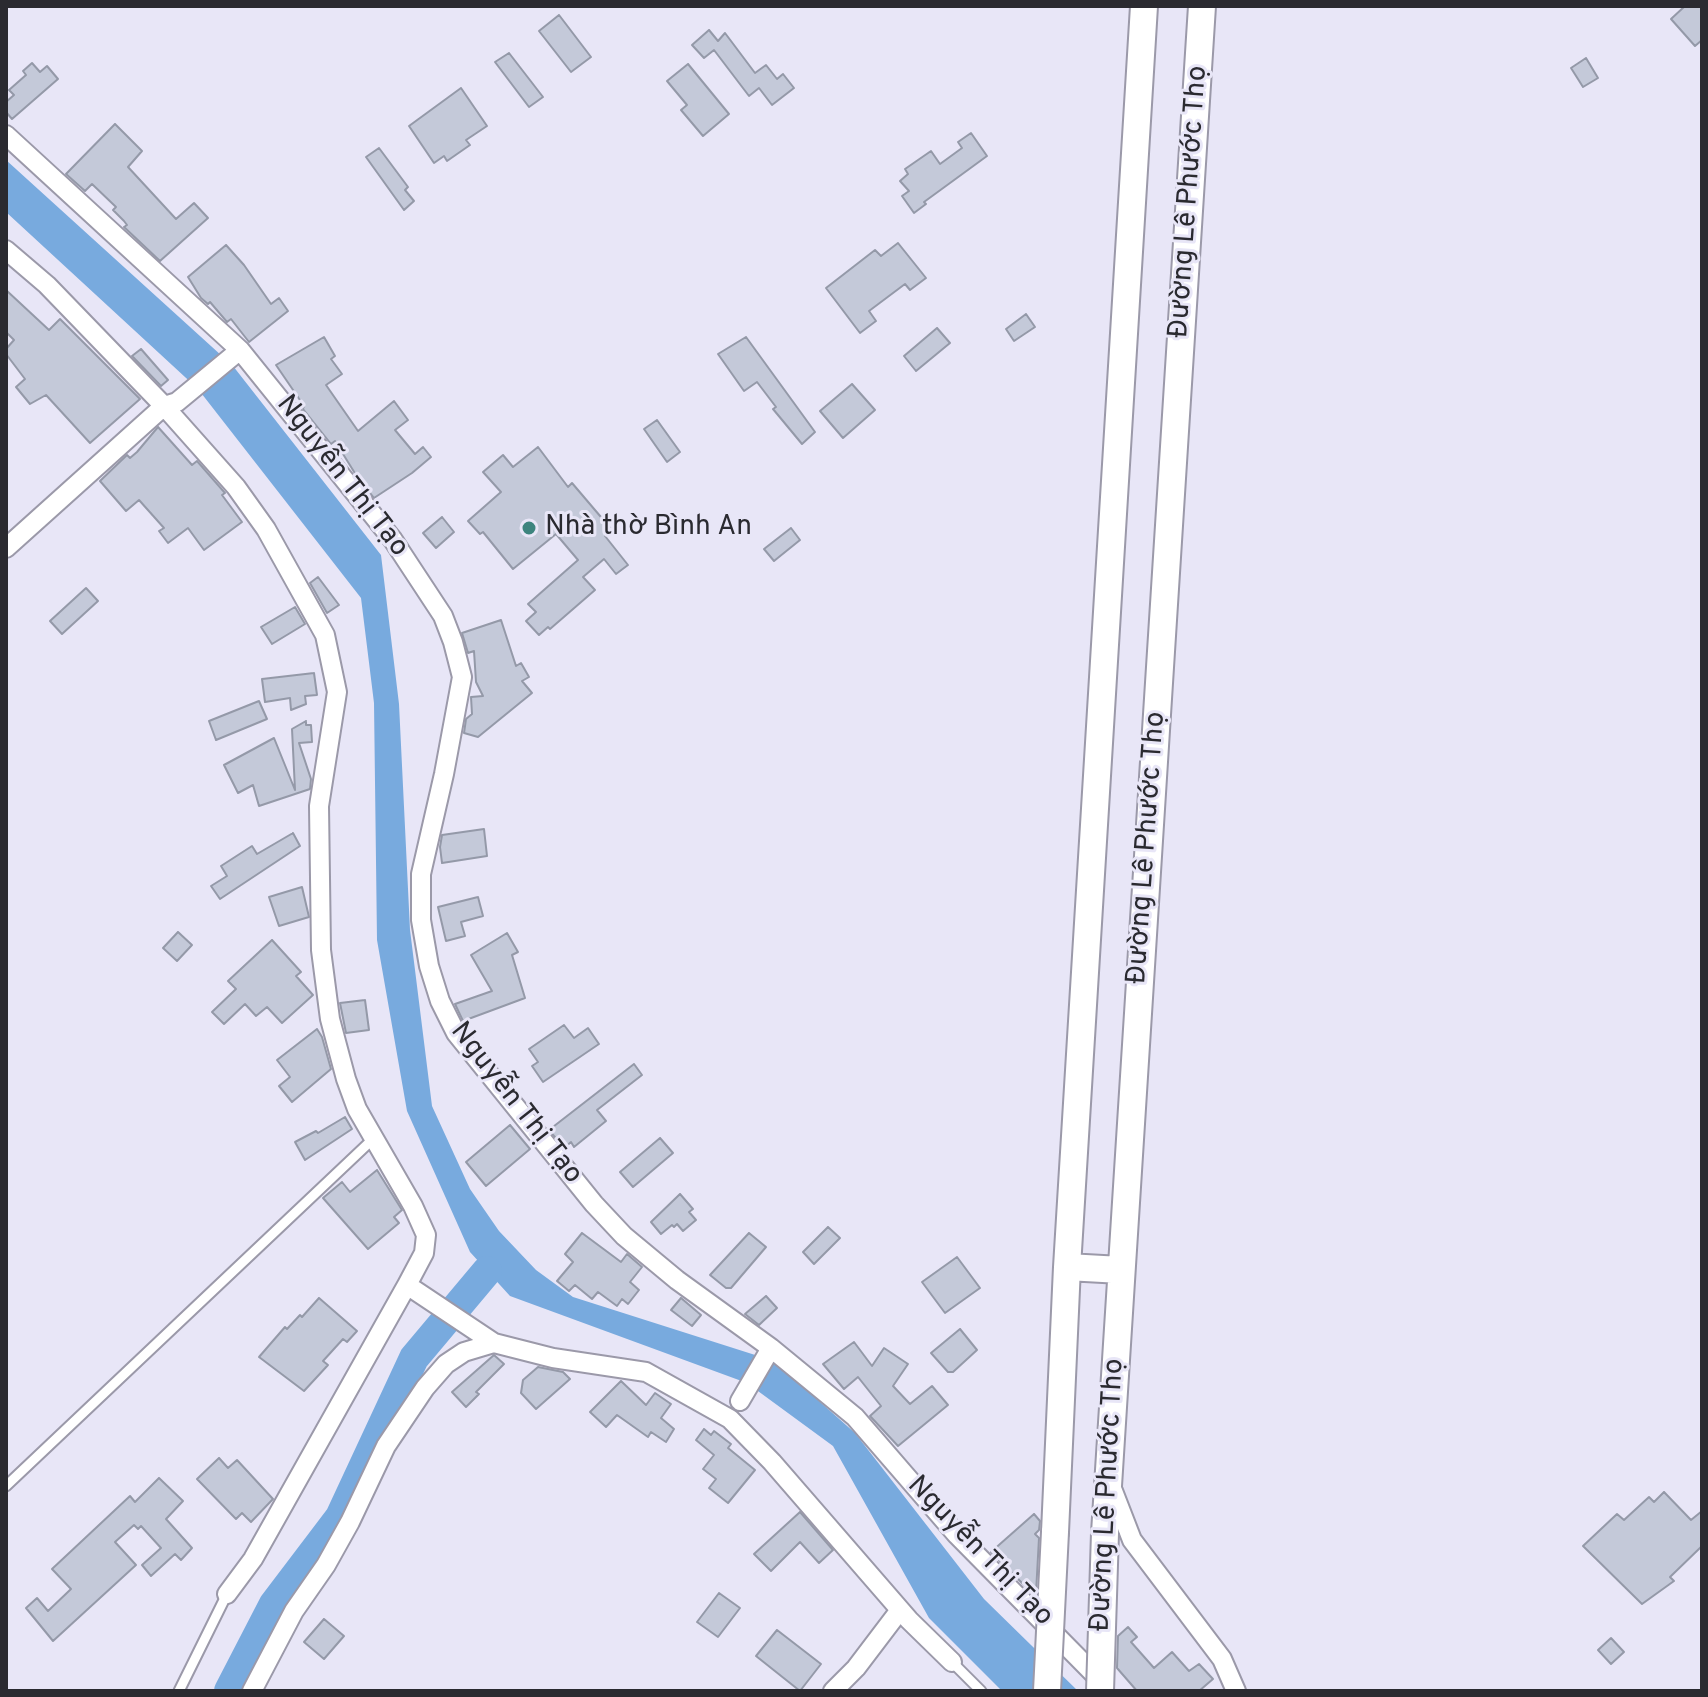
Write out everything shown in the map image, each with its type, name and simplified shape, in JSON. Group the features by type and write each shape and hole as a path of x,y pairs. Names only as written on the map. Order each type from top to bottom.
{"street":[{"name":"Đường Lê Phước Thọ","path":"1047,1691 1067,1267 1144,6"},
{"name":"Đường Lê Phước Thọ","path":"1100,1691 1108,1474 1202,6"},
{"name":"Nguyễn Thị Tạo","path":"6,135 234,354 393,540 443,616 462,677 421,874 424,936 429,966 447,1018 476,1060 624,1236 855,1417 957,1535 1110,1691"},
{"path":"6,250 47,285 170,404 236,487 266,529 325,635 337,692 319,806 321,950 337,1049 357,1109 413,1206 426,1235 424,1253 414,1289 253,1559 227,1594"},
{"path":"6,548 170,404 234,354"},
{"path":"1067,1267 1121,1270"},
{"path":"414,1289 488,1339 553,1358 646,1372 730,1419 772,1462 900,1610 952,1662"},
{"path":"252,1691 294,1611 326,1565 350,1522 386,1446 425,1388 446,1364 488,1339"},
{"path":"740,1401 769,1350"},
{"path":"1108,1474 1118,1510 1132,1540 1222,1659 1236,1691"},
{"path":"833,1691 856,1668 900,1610"}],"lane":[{"path":"6,1486 373,1139"},
{"path":"730,1419 740,1401"},
{"path":"179,1691 227,1594"},
{"path":"952,1662 981,1691"}],"water":[{"path":"6,160 233,366 381,555 399,704 410,930 432,1106 470,1189 499,1231 536,1270 573,1297 774,1361 855,1433 984,1599 1078,1691 1002,1691 929,1618 833,1446 747,1383 510,1296 470,1252 407,1111 377,940 374,703 361,598 198,389 6,212"}],"building":[{"path":"1685,6 1702,6 1702,40 1695,46 1671,19"},
{"path":"559,15 591,57 571,72 539,31"},
{"path":"709,30 718,41 725,33 755,73 766,65 777,79 783,74 794,88 772,105 759,88 749,96 714,50 704,58 692,45"},
{"path":"509,53 543,97 529,107 495,62"},
{"path":"1586,58 1598,78 1583,87 1571,68"},
{"path":"32,63 40,72 47,66 58,79 12,119 6,112 6,102 14,95 9,90 26,75 23,71"},
{"path":"688,64 729,114 703,136 681,110 687,105 667,81"},
{"path":"461,88 487,126 466,140 470,145 447,161 444,156 434,163 409,126"},
{"path":"115,124 142,151 128,167 176,219 194,203 208,218 160,261 124,227 127,225 113,210 116,207 92,184 85,191 66,174"},
{"path":"971,133 987,156 924,202 926,204 914,213 902,196 909,191 900,181 908,174 905,169 931,151 940,164 962,148 958,142"},
{"path":"379,148 408,187 405,190 414,201 404,210 366,157"},
{"path":"898,243 926,278 910,290 905,284 869,311 876,321 860,333 826,288 875,250 881,256"},
{"path":"226,245 271,304 279,298 288,311 249,342 231,319 227,322 210,302 208,304 201,298 188,277"},
{"path":"6,290 49,330 60,319 140,399 90,443 46,395 30,404 16,387 25,379 6,354 6,349 14,340 6,332"},
{"path":"1026,314 1035,327 1014,341 1006,329"},
{"path":"937,328 950,343 916,371 904,356"},
{"path":"324,337 335,356 331,359 342,374 326,385 358,431 394,401 408,420 395,430 415,454 423,447 431,457 374,498 335,441 331,444 303,409 304,406 276,365"},
{"path":"746,337 815,432 802,444 773,409 776,407 757,382 744,391 718,354"},
{"path":"141,349 168,380 161,386 132,356"},
{"path":"852,384 875,410 843,438 820,411"},
{"path":"657,420 680,452 667,462 644,429"},
{"path":"158,427 192,465 197,461 225,493 222,495 242,522 204,550 188,528 168,543 159,531 164,528 139,500 126,511 100,481 127,455 130,458 137,452"},
{"path":"538,447 568,487 572,483 612,530 605,536 628,565 616,574 604,559 583,577 595,590 539,635 526,621 536,612 528,604 578,560 556,534 513,569 483,532 480,534 468,521 501,492 483,472 503,455 513,467"},
{"path":"442,517 454,532 436,548 423,533"},
{"path":"791,528 800,540 774,561 764,549"},
{"path":"318,577 339,605 327,613 310,583"},
{"path":"86,588 98,601 62,634 50,621"},
{"path":"295,607 305,624 272,644 261,627"},
{"path":"501,620 516,666 521,663 529,677 522,681 532,693 478,737 464,733 466,719 472,714 471,697 483,696 476,682 474,651 468,653 462,633"},
{"path":"314,673 317,695 305,696 306,704 291,710 290,698 265,702 262,679"},
{"path":"259,701 267,719 216,740 209,721"},
{"path":"306,721 306,725 311,725 312,742 299,743 311,779 310,789 259,806 253,785 238,793 224,765 274,738 295,790 292,729"},
{"path":"484,829 487,856 442,863 442,835"},
{"path":"293,833 300,846 220,899 211,886 227,876 221,866 252,846 257,854"},
{"path":"302,887 309,917 279,926 269,897"},
{"path":"478,897 483,916 461,922 465,936 446,941 438,907"},
{"path":"178,932 192,945 177,961 163,948"},
{"path":"507,933 518,952 512,955 525,998 463,1021 455,1004 492,991 471,955"},
{"path":"272,940 301,972 296,976 313,995 282,1023 267,1007 256,1016 245,1004 224,1024 212,1012 236,989 228,981"},
{"path":"365,1000 369,1030 346,1033 340,1003"},
{"path":"564,1025 574,1038 588,1028 599,1044 543,1082 532,1066 538,1062 529,1049"},
{"path":"317,1029 331,1069 292,1102 279,1086 290,1077 277,1060"},
{"path":"634,1064 642,1075 597,1110 606,1121 574,1147 571,1142 564,1148 549,1130"},
{"path":"345,1117 352,1129 305,1160 295,1142"},
{"path":"510,1125 530,1149 486,1186 466,1162"},
{"path":"660,1138 673,1153 633,1187 620,1172"},
{"path":"377,1170 402,1210 394,1217 399,1223 368,1249 323,1198 342,1182 350,1192"},
{"path":"680,1194 693,1209 689,1212 696,1220 683,1231 677,1224 661,1234 651,1222"},
{"path":"828,1227 840,1238 814,1264 803,1252"},
{"path":"582,1233 621,1262 627,1254 642,1267 630,1282 639,1290 628,1304 622,1299 617,1306 598,1292 592,1299 575,1285 569,1291 557,1281 573,1262 565,1254"},
{"path":"749,1233 766,1247 731,1288 726,1288 710,1275"},
{"path":"957,1257 980,1288 945,1313 922,1282"},
{"path":"766,1296 777,1308 759,1325 745,1314"},
{"path":"319,1298 357,1331 347,1342 343,1339 323,1361 328,1365 304,1391 259,1357 285,1327 287,1329 300,1315 302,1317"},
{"path":"681,1298 701,1315 692,1326 671,1310"},
{"path":"960,1329 977,1350 953,1372 948,1372 931,1353"},
{"path":"854,1342 872,1366 884,1348 908,1364 893,1386 910,1404 932,1386 948,1405 898,1446 870,1416 881,1406 858,1377 844,1389 823,1364"},
{"path":"494,1355 504,1364 476,1392 479,1394 466,1407 452,1392"},
{"path":"538,1367 563,1372 570,1379 536,1409 521,1393 523,1380"},
{"path":"621,1381 646,1405 655,1393 671,1404 661,1418 674,1429 666,1442 651,1432 648,1437 617,1415 606,1427 590,1412"},
{"path":"704,1429 711,1435 714,1431 731,1444 728,1448 755,1470 728,1503 709,1488 716,1479 703,1469 714,1455 696,1440"},
{"path":"219,1458 228,1468 237,1460 273,1499 251,1522 242,1513 236,1519 197,1479"},
{"path":"159,1478 183,1501 166,1519 192,1548 181,1560 175,1554 151,1576 142,1565 161,1548 141,1526 138,1529 134,1525 115,1542 136,1565 53,1641 26,1608 37,1598 48,1611 71,1589 52,1569 130,1496 135,1502"},
{"path":"1664,1492 1691,1520 1702,1511 1702,1546 1670,1577 1674,1581 1642,1604 1583,1546 1617,1514 1624,1520 1649,1497 1654,1502"},
{"path":"800,1512 833,1550 819,1563 800,1542 771,1571 754,1554"},
{"path":"1034,1514 1040,1521 1035,1534 1039,1538 1036,1593 991,1552"},
{"path":"719,1593 740,1608 718,1637 697,1622"},
{"path":"324,1619 344,1636 324,1659 304,1642"},
{"path":"1128,1627 1137,1637 1131,1642 1154,1668 1172,1652 1189,1671 1199,1664 1213,1679 1199,1691 1137,1691 1117,1668 1118,1636"},
{"path":"777,1630 821,1664 800,1691 756,1656"},
{"path":"1611,1638 1624,1652 1611,1664 1598,1650"}],"waterway":[{"path":"229,1691 274,1604 340,1517 414,1358 487,1271"}],"place":[{"name":"Nhà thờ Bình An","path":"529,528"}]}
